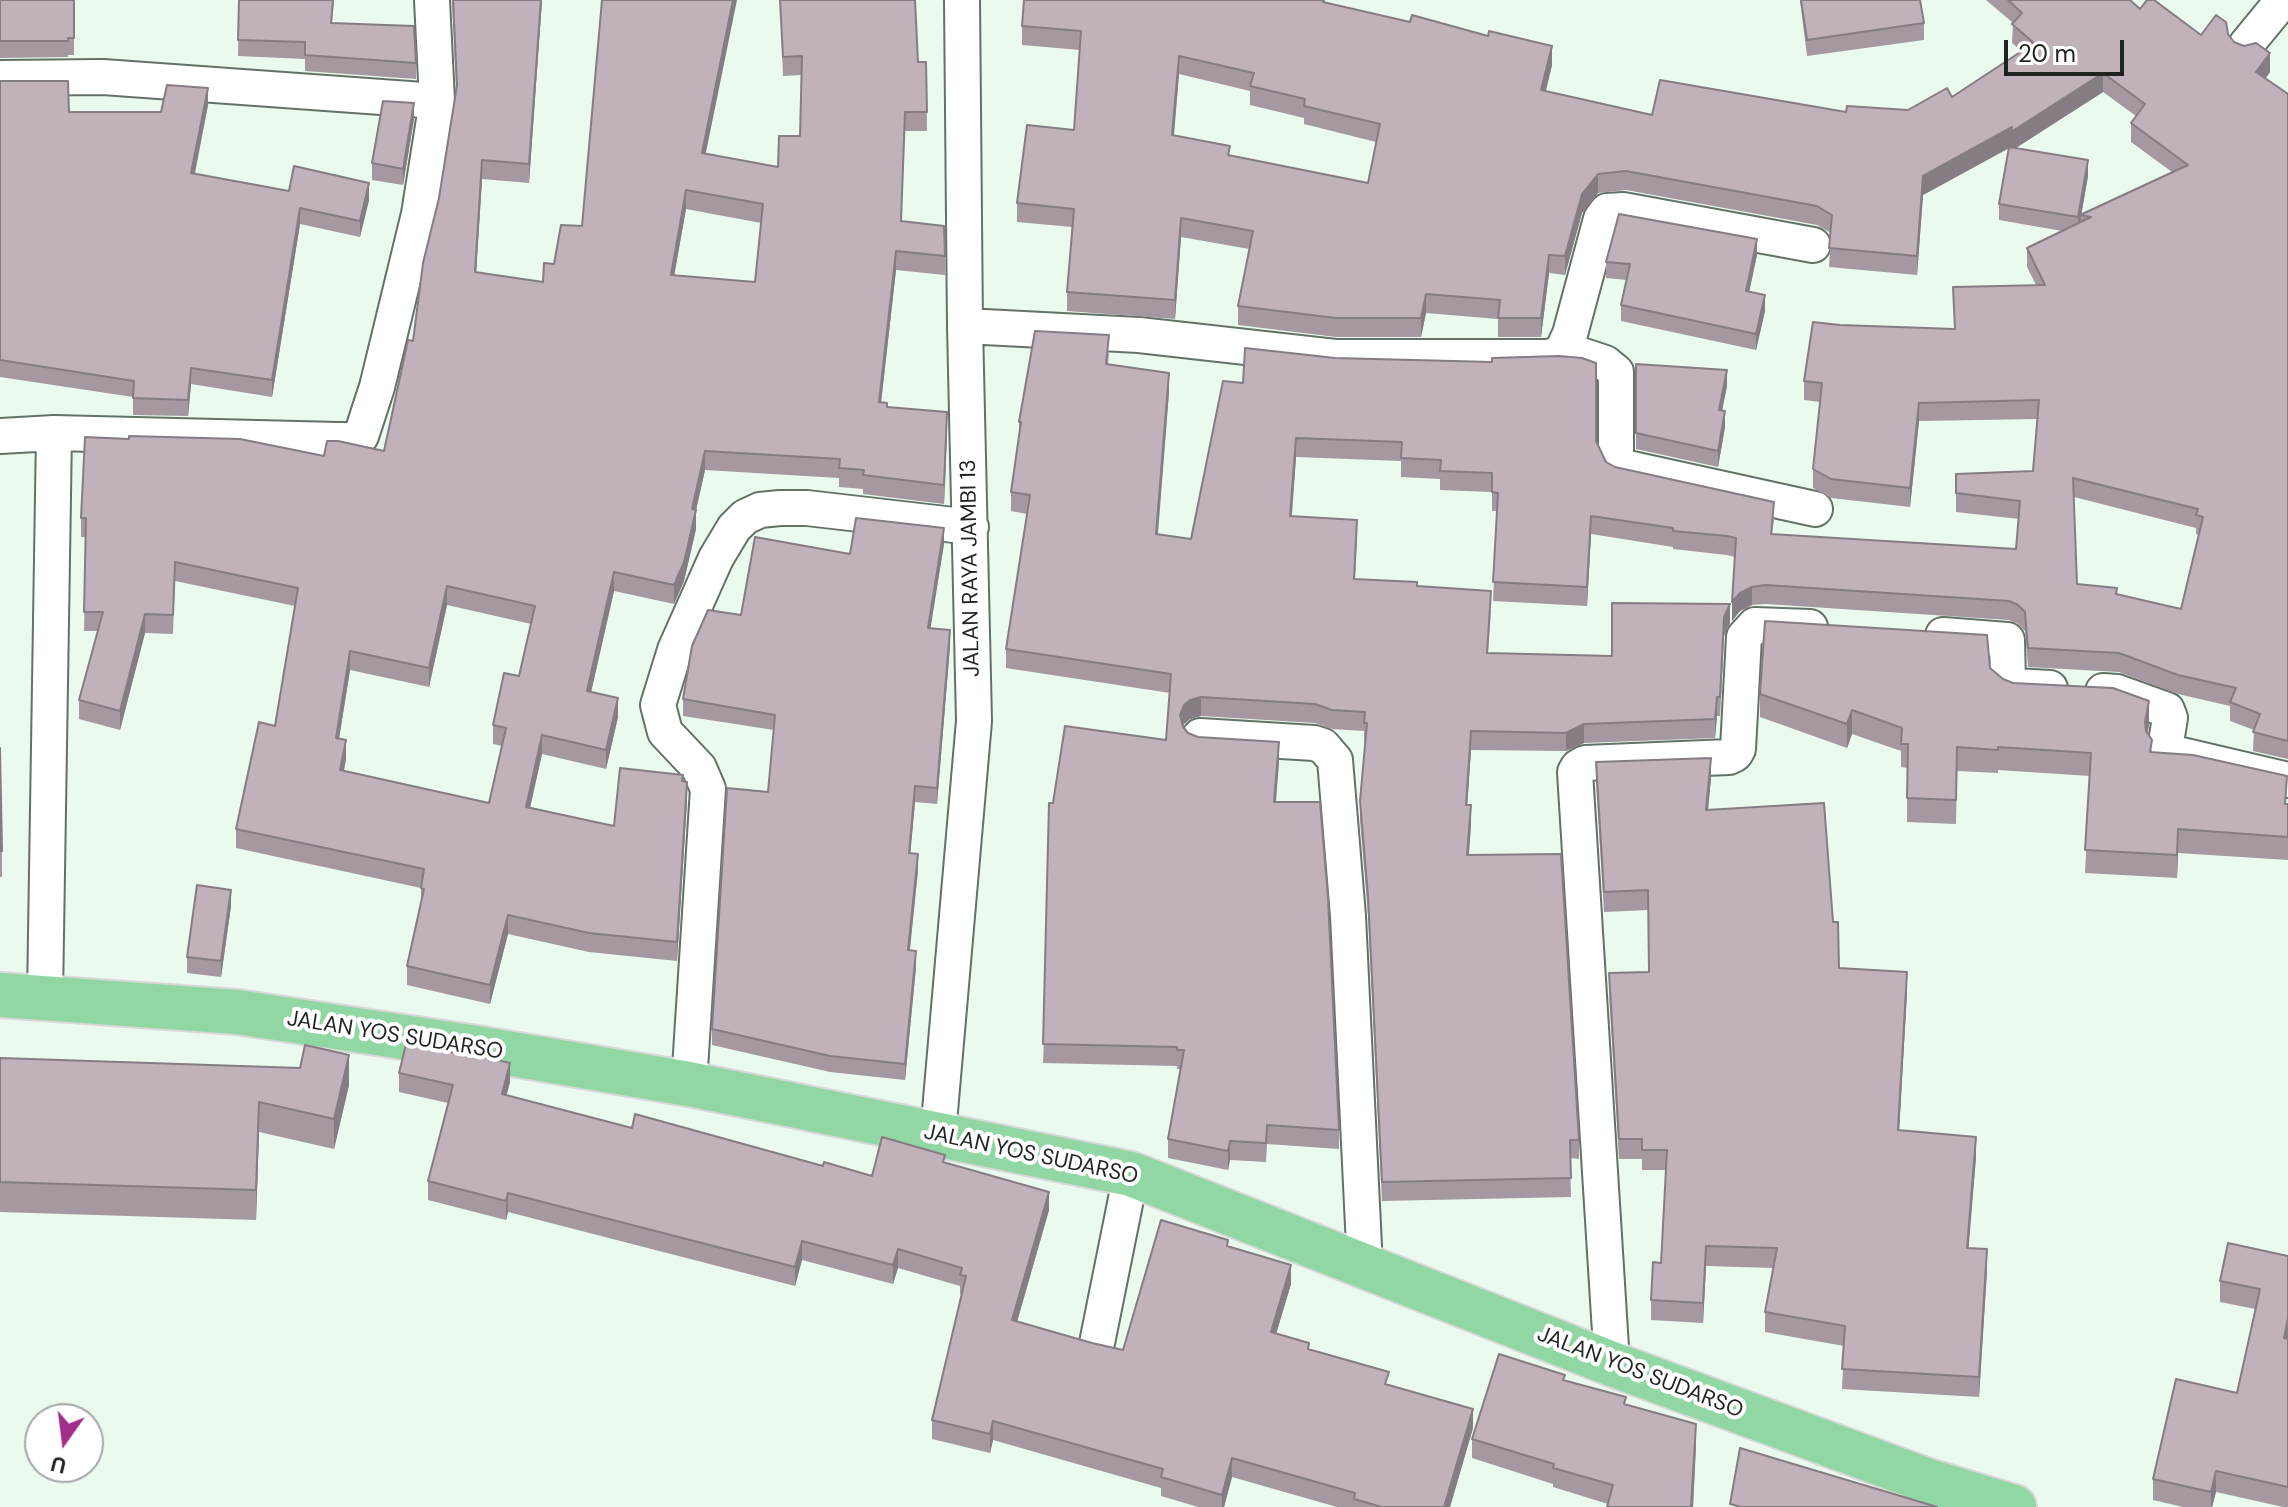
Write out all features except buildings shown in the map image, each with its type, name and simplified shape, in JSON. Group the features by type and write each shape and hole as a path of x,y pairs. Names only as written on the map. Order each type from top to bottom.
{"highway":[{"name":"JALAN YOS SUDARSO","path":"0,995 237,1012 689,1084 1131,1174 1612,1364 1928,1481 2014,1507"}],"street":[{"path":"0,436 54,433 356,440 361,436 377,387 419,214 437,101 432,0"},
{"name":"JALAN RAYA JAMBI 13","path":"938,1134 974,721 965,326 962,0"},
{"path":"2246,45 2283,0"},
{"path":"0,78 103,77 437,101"},
{"path":"965,326 1139,335 1335,357 1547,357 1563,349 1570,334 1601,219 1607,211 1623,210 1813,245"},
{"path":"1563,349 1605,363 1616,372 1616,460 1619,466 1815,509"},
{"path":"45,997 54,433"},
{"path":"689,1084 708,789 699,768 665,732 658,705 675,650 716,558 734,528 745,517 760,510 807,508 971,527"},
{"path":"1612,1364 1575,772 1585,763 1729,757 1735,754 1738,749 1744,637 1750,629 1765,624 1844,629"},
{"path":"1907,633 2007,640 2008,682 2014,686 2117,692 2167,710 2170,718 2165,748 2169,752 2288,780"},
{"path":"1200,736 1314,743 1323,746 1335,760 1348,916 1365,1267"},
{"path":"1097,1343 1131,1174"}]}
